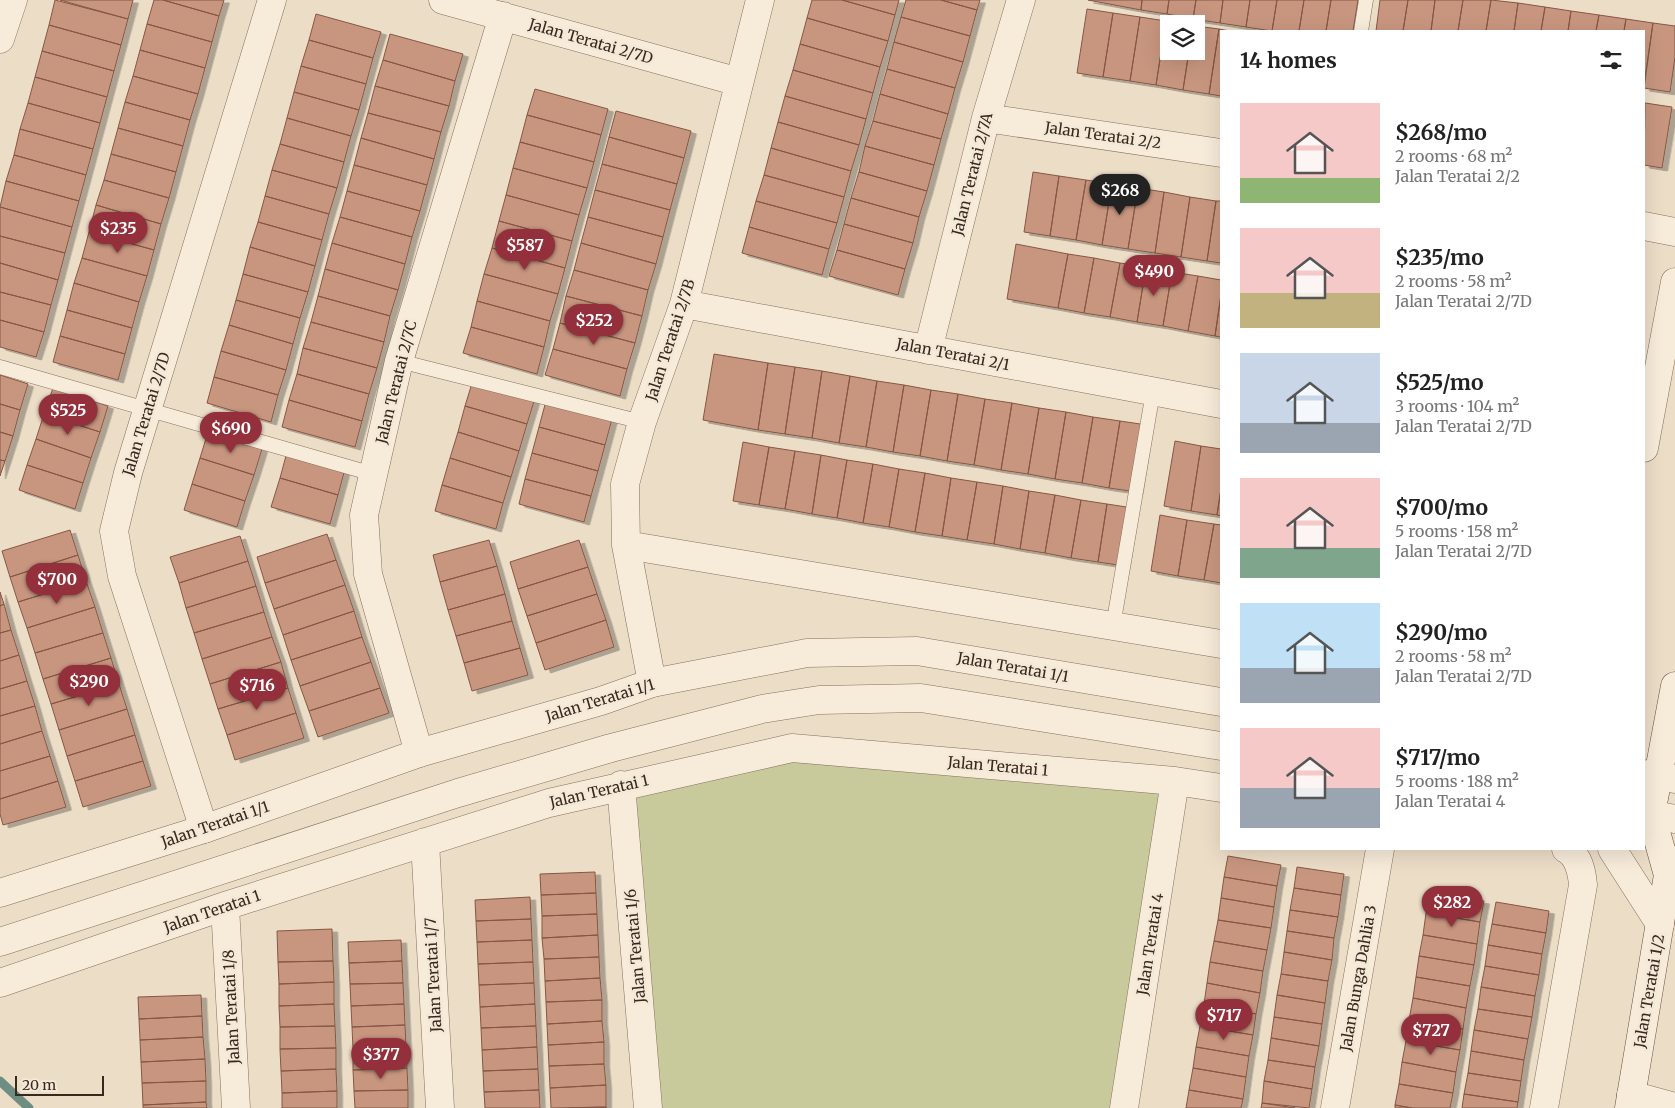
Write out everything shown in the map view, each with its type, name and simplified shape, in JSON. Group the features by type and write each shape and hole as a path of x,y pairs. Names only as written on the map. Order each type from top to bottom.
{"street":[{"path":"0,39 13,0"},
{"name":"Jalan Teratai 2/7D","path":"204,829 122,576 114,531 128,473 272,0"},
{"name":"Jalan Teratai 2/7D","path":"443,0 739,82"},
{"name":"Jalan Teratai 2/7B","path":"652,683 626,546 625,484 642,422 684,304 760,0"},
{"name":"Jalan Teratai 2/7A","path":"928,350 986,118 1021,0"},
{"name":"Jalan Teratai 2/7C","path":"419,753 368,574 364,515 399,361 503,16"},
{"name":"Jalan Teratai 2/2","path":"986,118 1220,153"},
{"path":"1645,226 1675,232"},
{"path":"1645,443 1675,282"},
{"name":"Jalan Teratai 2/1","path":"684,304 1220,404"},
{"path":"626,546 1220,644"},
{"name":"Jalan Teratai 1/1","path":"0,893 204,829 419,753 601,701 652,683 807,653 918,651 1220,702"},
{"name":"Jalan Teratai 1/2","path":"1630,1102 1660,924 1672,867 1657,816 1659,776 1675,686"},
{"path":"0,942 458,793 695,725 790,704 819,700 921,698 1220,746"},
{"name":"Jalan Teratai 1","path":"0,983 225,906 549,803 621,785 792,748 1175,781 1220,788"},
{"name":"Jalan Teratai 4","path":"1124,1108 1175,781"},
{"name":"Jalan Teratai 1/6","path":"621,785 648,1108"},
{"name":"Jalan Teratai 1/7","path":"425,842 440,1108"},
{"name":"Jalan Bunga Dahlia 3","path":"1335,1108 1380,850"},
{"path":"1544,1108 1583,885 1581,870 1567,850"},
{"path":"1613,850 1660,924"},
{"name":"Jalan Teratai 1/8","path":"225,906 236,1108"},
{"path":"1630,1102 1675,1107"}],"lane":[{"path":"1361,30 1366,0"},
{"path":"399,361 642,422"},
{"path":"0,367 373,474"},
{"path":"1113,626 1153,392"}],"green space":[{"path":"793,760 1160,792 1111,1108 660,1108 634,795"}],"building":[{"path":"55,0 128,19 121,45 49,25"},
{"path":"60,0 133,0 128,19"},
{"path":"154,0 163,0 219,16 212,42 147,24"},
{"path":"163,0 224,0 219,16"},
{"path":"812,0 842,0 895,15 888,41 807,18"},
{"path":"842,0 899,0 895,15"},
{"path":"906,0 941,0 977,10 970,36 901,17"},
{"path":"941,0 980,0 977,10"},
{"path":"1088,0 1142,0 1141,10"},
{"path":"1142,0 1169,0 1167,14 1141,10"},
{"path":"1169,0 1196,0 1194,15 1167,14"},
{"path":"1196,0 1223,0 1220,23 1205,21 1205,15 1194,15"},
{"path":"1223,0 1250,0 1246,27 1220,23"},
{"path":"1250,0 1277,0 1272,30 1246,27"},
{"path":"1277,0 1304,0 1299,30 1272,30"},
{"path":"1304,0 1331,0 1326,30 1299,30"},
{"path":"1331,0 1358,0 1353,30 1326,30"},
{"path":"1380,0 1408,0 1403,30 1376,30"},
{"path":"1408,0 1435,0 1431,30 1403,30"},
{"path":"1435,0 1463,0 1458,30 1431,30"},
{"path":"1463,0 1491,0 1486,30 1458,30"},
{"path":"1491,0 1518,3 1514,30 1486,30"},
{"path":"1518,3 1545,7 1541,30 1514,30"},
{"path":"1545,7 1571,11 1568,30 1541,30"},
{"path":"1087,9 1113,13 1103,77 1077,73"},
{"path":"1571,11 1599,15 1596,30 1568,30"},
{"path":"1113,13 1140,17 1130,81 1103,77"},
{"path":"316,14 381,32 373,58 309,40"},
{"path":"1599,15 1626,19 1624,30 1596,30"},
{"path":"901,17 970,36 963,62 894,42"},
{"path":"1140,17 1160,20 1160,59 1156,85 1130,81"},
{"path":"807,18 888,41 880,67 800,44"},
{"path":"1626,19 1653,23 1645,77 1645,30 1624,30"},
{"path":"1653,23 1675,26 1675,57 1670,92 1645,88"},
{"path":"147,24 212,42 205,68 140,50"},
{"path":"49,25 121,45 114,71 42,51"},
{"path":"1205,27 1219,29 1209,94 1183,90 1188,60 1205,60"},
{"path":"1219,29 1224,30 1220,30 1220,96 1209,94"},
{"path":"390,34 463,54 455,81 383,60"},
{"path":"309,40 373,58 366,84 301,66"},
{"path":"894,42 963,62 955,88 887,69"},
{"path":"800,44 880,67 873,93 793,70"},
{"path":"140,50 205,68 198,94 133,76"},
{"path":"42,51 114,71 107,97 35,77"},
{"path":"1160,59 1188,60 1183,90 1156,85"},
{"path":"383,60 455,81 449,106 375,86"},
{"path":"301,66 366,84 359,110 294,92"},
{"path":"887,69 955,88 948,114 880,94"},
{"path":"793,70 873,93 866,119 785,96"},
{"path":"133,76 198,94 190,120 125,102"},
{"path":"35,77 107,97 100,123 28,103"},
{"path":"375,86 449,106 441,132 368,113"},
{"path":"535,89 608,109 601,135 527,115"},
{"path":"294,92 359,110 351,136 287,118"},
{"path":"880,94 948,114 941,139 873,121"},
{"path":"785,96 866,119 859,145 778,122"},
{"path":"125,102 190,120 183,146 118,128"},
{"path":"28,103 100,123 93,149 20,129"},
{"path":"1645,103 1672,107 1662,168 1645,165"},
{"path":"616,111 691,131 684,158 609,137"},
{"path":"368,113 441,132 434,159 361,138"},
{"path":"527,115 601,135 594,162 520,142"},
{"path":"287,118 351,136 344,162 280,144"},
{"path":"873,121 941,139 934,165 865,146"},
{"path":"778,122 859,145 851,171 771,148"},
{"path":"118,128 183,146 176,172 111,154"},
{"path":"20,129 93,149 86,175 14,155"},
{"path":"609,137 684,158 677,184 602,164"},
{"path":"361,138 434,159 427,185 354,165"},
{"path":"520,142 594,162 587,188 513,168"},
{"path":"280,144 344,162 337,188 272,170"},
{"path":"865,146 934,165 927,191 859,172"},
{"path":"771,148 851,171 844,197 764,175"},
{"path":"111,154 176,172 169,198 104,180"},
{"path":"14,155 86,175 79,201 6,181"},
{"path":"602,164 677,184 670,210 595,190"},
{"path":"354,165 427,185 420,211 347,191"},
{"path":"513,168 587,188 579,215 506,195"},
{"path":"272,170 337,188 329,214 265,196"},
{"path":"859,172 927,191 919,217 851,198"},
{"path":"1033,172 1059,176 1050,236 1024,232"},
{"path":"764,175 844,197 837,223 756,201"},
{"path":"1059,176 1086,180 1076,240 1050,236"},
{"path":"104,180 169,198 161,224 96,205"},
{"path":"1086,180 1112,184 1102,245 1076,240"},
{"path":"6,181 79,201 72,227 0,207"},
{"path":"1112,184 1138,188 1128,249 1102,245"},
{"path":"1138,188 1164,192 1155,253 1128,249"},
{"path":"595,190 670,210 663,237 588,217"},
{"path":"347,191 420,211 412,237 340,217"},
{"path":"1164,192 1190,197 1181,257 1155,253"},
{"path":"506,195 579,215 572,241 499,221"},
{"path":"265,196 329,214 322,240 258,222"},
{"path":"1190,197 1216,201 1207,261 1181,257"},
{"path":"851,198 919,217 913,243 844,224"},
{"path":"756,201 837,223 829,249 749,227"},
{"path":"1216,201 1220,201 1220,263 1207,261"},
{"path":"96,205 161,224 154,250 89,232"},
{"path":"0,207 72,227 65,253 0,236"},
{"path":"340,217 412,237 405,264 332,243"},
{"path":"588,217 663,237 656,264 581,243"},
{"path":"499,221 572,241 565,268 492,248"},
{"path":"258,222 322,240 315,266 250,247"},
{"path":"844,224 913,243 905,269 837,250"},
{"path":"749,227 829,249 822,275 742,253"},
{"path":"89,232 154,250 147,276 82,258"},
{"path":"0,236 65,253 58,280 0,263"},
{"path":"332,243 405,264 398,290 325,269"},
{"path":"581,243 656,264 648,290 574,270"},
{"path":"1016,244 1068,254 1058,308 1007,299"},
{"path":"250,247 315,266 308,292 243,274"},
{"path":"492,248 565,268 558,294 484,274"},
{"path":"837,250 905,269 898,295 829,276"},
{"path":"1068,254 1094,258 1084,313 1058,308"},
{"path":"82,258 147,276 139,302 74,283"},
{"path":"1094,258 1120,263 1110,317 1084,313"},
{"path":"0,263 58,280 51,305 0,292"},
{"path":"1120,263 1146,267 1137,322 1110,317"},
{"path":"1146,267 1172,272 1163,326 1137,322"},
{"path":"325,269 398,290 390,316 318,296"},
{"path":"574,270 648,290 642,316 566,296"},
{"path":"1172,272 1198,276 1188,331 1163,326"},
{"path":"243,274 308,292 300,318 236,300"},
{"path":"484,274 558,294 550,321 477,301"},
{"path":"1198,276 1220,280 1220,302 1215,336 1188,331"},
{"path":"74,283 139,302 132,328 67,310"},
{"path":"0,292 51,305 44,332 0,320"},
{"path":"318,296 390,316 384,342 311,322"},
{"path":"566,296 642,316 635,343 560,323"},
{"path":"236,300 300,318 293,344 229,325"},
{"path":"477,301 550,321 544,347 471,327"},
{"path":"1220,302 1220,337 1215,336"},
{"path":"67,310 132,328 125,354 60,336"},
{"path":"0,320 44,332 36,357 0,347"},
{"path":"311,322 384,342 377,368 303,348"},
{"path":"560,323 635,343 627,369 553,349"},
{"path":"229,325 293,344 286,370 221,351"},
{"path":"471,327 544,347 537,374 463,353"},
{"path":"60,336 125,354 118,380 53,362"},
{"path":"303,348 377,368 369,394 297,374"},
{"path":"553,349 627,369 620,396 545,375"},
{"path":"221,351 286,370 278,395 214,377"},
{"path":"714,354 768,363 758,430 703,420"},
{"path":"768,363 795,367 785,434 758,430"},
{"path":"795,367 822,371 812,438 785,434"},
{"path":"822,371 850,376 839,443 812,438"},
{"path":"297,374 369,394 362,421 289,400"},
{"path":"0,375 28,384 20,410 0,404"},
{"path":"850,376 877,381 866,447 839,443"},
{"path":"214,377 278,395 271,422 207,403"},
{"path":"473,380 535,398 527,424 465,406"},
{"path":"877,381 904,385 893,452 866,447"},
{"path":"904,385 931,390 920,456 893,452"},
{"path":"53,388 108,406 100,432 44,414"},
{"path":"931,390 958,394 947,461 920,456"},
{"path":"958,394 985,399 974,465 947,461"},
{"path":"985,399 1012,403 1001,470 974,465"},
{"path":"289,400 362,421 355,447 282,427"},
{"path":"546,401 612,419 605,445 539,427"},
{"path":"1012,403 1039,408 1028,474 1001,470"},
{"path":"0,404 20,410 13,436 0,432"},
{"path":"465,406 527,424 519,451 458,432"},
{"path":"1039,408 1066,412 1055,479 1028,474"},
{"path":"1066,412 1093,417 1082,483 1055,479"},
{"path":"44,414 100,432 91,458 36,439"},
{"path":"1093,417 1120,421 1109,488 1082,483"},
{"path":"1120,421 1147,425 1137,492 1109,488"},
{"path":"539,427 605,445 598,471 532,453"},
{"path":"0,432 13,436 5,461 0,460"},
{"path":"208,432 262,449 254,475 200,458"},
{"path":"458,432 519,451 511,477 450,458"},
{"path":"36,439 91,458 83,483 27,465"},
{"path":"1175,441 1201,446 1191,511 1164,506"},
{"path":"743,442 769,447 759,505 733,501"},
{"path":"1201,446 1220,449 1220,496 1217,515 1191,511"},
{"path":"769,447 795,451 785,509 759,505"},
{"path":"795,451 821,455 812,514 785,509"},
{"path":"287,452 345,469 338,495 280,478"},
{"path":"532,453 598,471 591,496 525,479"},
{"path":"821,455 847,460 837,518 812,514"},
{"path":"200,458 254,475 245,501 192,484"},
{"path":"450,458 511,477 503,503 442,485"},
{"path":"0,460 5,461 0,476"},
{"path":"847,460 873,464 863,523 837,518"},
{"path":"873,464 899,469 889,527 863,523"},
{"path":"27,465 83,483 75,509 19,490"},
{"path":"899,469 925,473 915,532 889,527"},
{"path":"925,473 951,478 942,536 915,532"},
{"path":"280,478 338,495 330,524 271,507"},
{"path":"951,478 977,482 967,540 942,536"},
{"path":"525,479 591,496 584,522 519,504"},
{"path":"977,482 1003,486 994,544 967,540"},
{"path":"192,484 245,501 237,527 184,510"},
{"path":"442,485 503,503 496,529 435,511"},
{"path":"1003,486 1029,491 1020,549 994,544"},
{"path":"1029,491 1055,495 1045,553 1020,549"},
{"path":"1055,495 1081,500 1071,558 1045,553"},
{"path":"1220,496 1220,516 1217,515"},
{"path":"1081,500 1107,504 1098,562 1071,558"},
{"path":"1107,504 1133,508 1124,566 1098,562"},
{"path":"1160,515 1187,520 1178,576 1151,571"},
{"path":"1187,520 1214,524 1204,580 1178,576"},
{"path":"1214,524 1220,525 1220,583 1204,580"},
{"path":"70,530 78,555 10,577 2,551"},
{"path":"327,534 336,560 265,583 257,557"},
{"path":"240,536 248,561 179,583 170,557"},
{"path":"489,540 497,566 440,582 433,555"},
{"path":"579,540 588,567 518,589 510,562"},
{"path":"78,555 86,581 18,602 10,577"},
{"path":"336,560 345,585 274,609 265,583"},
{"path":"248,561 256,586 186,608 179,583"},
{"path":"497,566 505,594 448,610 440,582"},
{"path":"588,567 597,594 527,616 518,589"},
{"path":"86,581 95,607 27,628 18,602"},
{"path":"345,585 354,611 283,635 274,609"},
{"path":"256,586 264,612 194,633 186,608"},
{"path":"0,592 4,604 0,606"},
{"path":"505,594 512,621 456,636 448,610"},
{"path":"597,594 606,620 536,643 527,616"},
{"path":"4,604 11,630 0,633 0,606"},
{"path":"95,607 103,633 35,653 27,628"},
{"path":"354,611 362,637 291,660 283,635"},
{"path":"264,612 272,637 202,659 194,633"},
{"path":"606,620 614,647 545,670 536,643"},
{"path":"512,621 520,648 464,663 456,636"},
{"path":"11,630 19,655 0,661 0,633"},
{"path":"103,633 111,658 43,679 35,653"},
{"path":"272,637 281,662 210,684 202,659"},
{"path":"362,637 371,662 300,686 291,660"},
{"path":"520,648 528,675 472,691 464,663"},
{"path":"19,655 27,681 0,689 0,661"},
{"path":"111,658 119,684 51,704 43,679"},
{"path":"281,662 288,688 218,709 210,684"},
{"path":"371,662 380,688 309,711 300,686"},
{"path":"27,681 35,706 0,716 0,689"},
{"path":"119,684 127,709 59,730 51,704"},
{"path":"288,688 296,713 227,735 218,709"},
{"path":"380,688 389,713 318,737 309,711"},
{"path":"35,706 42,731 0,744 0,716"},
{"path":"127,709 135,735 67,756 59,730"},
{"path":"296,713 304,738 235,760 227,735"},
{"path":"42,731 50,756 0,771 0,744"},
{"path":"135,735 143,761 75,781 67,756"},
{"path":"50,756 58,781 0,799 0,771"},
{"path":"143,761 151,786 83,807 75,781"},
{"path":"58,781 66,807 3,825 0,814 0,799"},
{"path":"1228,856 1281,865 1277,886 1224,877"},
{"path":"1297,867 1344,874 1341,895 1294,888"},
{"path":"595,872 596,893 541,895 540,874"},
{"path":"1224,877 1277,886 1274,907 1221,898"},
{"path":"1294,888 1341,895 1338,917 1290,910"},
{"path":"1429,892 1484,901 1480,922 1426,913"},
{"path":"596,893 597,914 542,916 541,895"},
{"path":"530,897 531,919 476,921 475,900"},
{"path":"1221,898 1274,907 1271,928 1218,920"},
{"path":"1496,902 1549,911 1546,933 1492,924"},
{"path":"1290,910 1338,917 1334,938 1287,931"},
{"path":"1426,913 1480,922 1477,944 1423,935"},
{"path":"597,914 598,935 542,938 542,916"},
{"path":"531,919 532,940 477,942 476,921"},
{"path":"1218,920 1271,928 1267,950 1214,941"},
{"path":"1492,924 1546,933 1542,954 1488,945"},
{"path":"332,929 333,961 278,962 277,931"},
{"path":"1287,931 1334,938 1332,960 1284,952"},
{"path":"598,935 599,957 544,959 542,938"},
{"path":"1423,935 1477,944 1474,965 1419,956"},
{"path":"401,940 402,961 349,963 348,942"},
{"path":"532,940 533,962 478,964 477,942"},
{"path":"1214,941 1267,950 1263,971 1210,962"},
{"path":"1488,945 1542,954 1539,975 1485,966"},
{"path":"1284,952 1332,960 1328,981 1281,974"},
{"path":"1419,956 1474,965 1470,986 1416,977"},
{"path":"599,957 600,978 545,981 544,959"},
{"path":"333,961 334,982 279,984 278,962"},
{"path":"402,961 403,983 350,984 349,963"},
{"path":"533,962 534,983 479,985 478,964"},
{"path":"1210,962 1263,971 1260,993 1207,983"},
{"path":"1485,966 1539,975 1535,996 1481,987"},
{"path":"1281,974 1328,981 1325,1003 1277,995"},
{"path":"1416,977 1470,986 1466,1008 1413,998"},
{"path":"600,978 602,1000 546,1002 545,981"},
{"path":"334,982 334,1004 279,1006 279,984"},
{"path":"403,983 404,1004 351,1006 350,984"},
{"path":"534,983 535,1004 480,1007 479,985"},
{"path":"1207,983 1260,993 1256,1014 1204,1004"},
{"path":"1481,987 1535,996 1532,1017 1478,1009"},
{"path":"201,995 202,1016 139,1019 138,997"},
{"path":"1277,995 1325,1003 1322,1024 1274,1017"},
{"path":"1413,998 1466,1008 1463,1029 1409,1020"},
{"path":"602,1000 602,1021 547,1024 546,1002"},
{"path":"334,1004 335,1026 280,1027 279,1006"},
{"path":"404,1004 405,1025 352,1027 351,1006"},
{"path":"535,1004 536,1026 481,1028 480,1007"},
{"path":"1204,1004 1256,1014 1253,1035 1200,1026"},
{"path":"1478,1009 1532,1017 1528,1039 1474,1030"},
{"path":"202,1016 203,1037 140,1040 139,1019"},
{"path":"1274,1017 1322,1024 1319,1046 1271,1038"},
{"path":"1409,1020 1463,1029 1460,1050 1406,1041"},
{"path":"602,1021 604,1042 548,1045 547,1024"},
{"path":"405,1025 406,1047 353,1049 352,1027"},
{"path":"335,1026 336,1048 280,1049 280,1027"},
{"path":"536,1026 537,1047 482,1050 481,1028"},
{"path":"1200,1026 1253,1035 1249,1056 1196,1047"},
{"path":"1474,1030 1528,1039 1524,1060 1471,1051"},
{"path":"203,1037 205,1059 141,1062 140,1040"},
{"path":"1271,1038 1319,1046 1315,1067 1268,1060"},
{"path":"1406,1041 1460,1050 1456,1072 1402,1062"},
{"path":"604,1042 604,1064 549,1066 548,1045"},
{"path":"406,1047 407,1068 353,1070 353,1049"},
{"path":"537,1047 538,1069 483,1071 482,1050"},
{"path":"1196,1047 1249,1056 1246,1077 1193,1068"},
{"path":"336,1048 336,1069 281,1071 280,1049"},
{"path":"1471,1051 1524,1060 1521,1081 1468,1073"},
{"path":"205,1059 206,1081 142,1083 141,1062"},
{"path":"1268,1060 1315,1067 1312,1089 1264,1081"},
{"path":"1402,1062 1456,1072 1453,1093 1399,1084"},
{"path":"604,1064 606,1085 550,1088 549,1066"},
{"path":"407,1068 408,1090 354,1091 353,1070"},
{"path":"1193,1068 1246,1077 1243,1099 1189,1090"},
{"path":"336,1069 337,1091 282,1093 281,1071"},
{"path":"538,1069 539,1090 484,1092 483,1071"},
{"path":"1468,1073 1521,1081 1518,1102 1464,1094"},
{"path":"206,1081 206,1102 143,1105 142,1083"},
{"path":"1264,1081 1312,1089 1309,1108 1262,1103"},
{"path":"1399,1084 1453,1093 1450,1108 1412,1108 1395,1105"},
{"path":"606,1085 606,1107 551,1108 550,1088"},
{"path":"408,1090 408,1108 355,1108 354,1091"},
{"path":"539,1090 540,1108 485,1108 484,1092"},
{"path":"1189,1090 1243,1099 1241,1108 1186,1108"},
{"path":"337,1091 337,1108 282,1108 282,1093"},
{"path":"1464,1094 1518,1102 1517,1108 1462,1108"},
{"path":"206,1102 207,1108 143,1108 143,1105"},
{"path":"1262,1103 1295,1108 1261,1108"},
{"path":"1395,1105 1412,1108 1395,1108"},
{"path":"606,1107 607,1108 569,1108"}],"waterway":[{"path":"0,1081 29,1108"}]}
